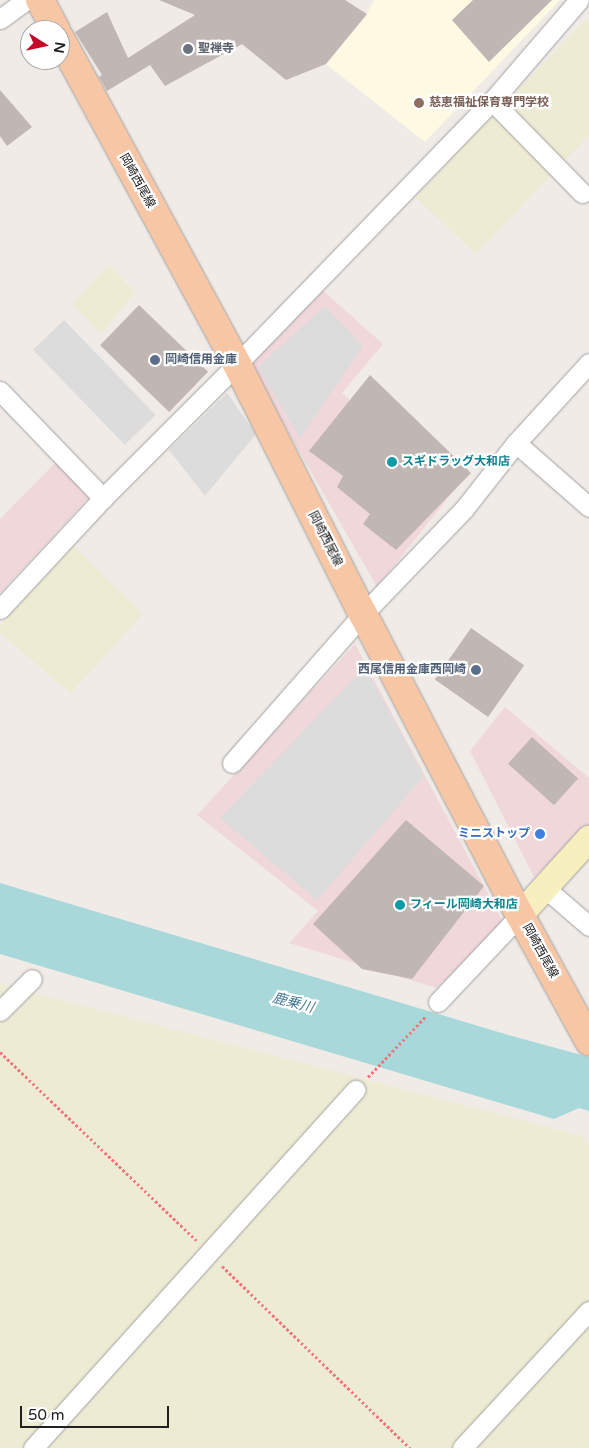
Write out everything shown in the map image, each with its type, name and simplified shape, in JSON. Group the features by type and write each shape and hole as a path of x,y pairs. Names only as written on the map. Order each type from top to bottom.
{"main road":[{"path":"40,0 51,20"},
{"name":"岡崎西尾線","path":"70,56 237,364 362,614 520,915 589,1041"}],"street":[{"path":"0,19 26,0"},
{"path":"0,609 103,498 237,364 492,101 579,0"},
{"path":"492,101 582,193"},
{"path":"232,763 362,614 464,509 516,443 589,363"},
{"path":"0,391 103,498"},
{"path":"516,443 589,508"},
{"path":"438,1002 589,839"},
{"path":"545,888 589,926"},
{"path":"0,1011 32,979"},
{"path":"34,1448 355,1090"},
{"path":"462,1448 589,1312"}],"path":[{"path":"355,1090 438,1002"},
{"path":"0,1052 410,1448"}],"shaded area":[{"name":"慈恵福祉保育専門学校","path":"374,0 560,0 425,142 326,64 367,14"},
{"path":"586,19 589,22 589,135 476,254 415,197"},
{"path":"109,265 135,292 101,334 72,304"},
{"path":"321,289 383,344 342,393 452,493 377,587 248,362"},
{"path":"325,306 363,346 300,438 258,367"},
{"path":"64,320 156,415 125,445 33,350"},
{"path":"227,393 256,434 205,496 169,450"},
{"path":"62,456 96,490 0,593 0,519"},
{"path":"73,545 143,614 71,693 0,633 0,625"},
{"path":"355,644 503,922 437,988 289,943 318,911 197,815"},
{"path":"365,667 424,776 317,900 220,818"},
{"path":"505,707 589,778 589,825 534,877 470,751"},
{"path":"0,984 583,1136 589,1146 589,1448 0,1448"}],"water":[{"name":"鹿乗川","path":"0,883 512,1036 589,1057 589,1111 579,1108 554,1119 0,954"}],"building":[{"name":"聖禅寺","path":"159,0 345,0 367,14 326,64 286,80 242,44 165,86 150,65 107,91 99,77 102,75 75,32 107,12 128,58 195,15"},
{"path":"473,0 552,0 489,62 452,20"},
{"path":"0,90 32,127 7,146 0,136"},
{"name":"岡崎信用金庫","path":"139,305 208,372 169,412 100,345"},
{"name":"スギドラッグ大和店","path":"370,375 471,473 396,550 363,524 370,514 337,487 343,476 309,451"},
{"name":"西尾信用金庫西岡崎","path":"471,628 524,665 488,717 435,680"},
{"path":"532,737 578,778 554,805 508,764"},
{"name":"フィール岡崎大和店","path":"406,820 484,886 412,979 362,969 313,924"}],"place":[{"name":"聖禅寺","path":"188,49"},
{"name":"慈恵福祉保育専門学校","path":"419,103"},
{"name":"岡崎信用金庫","path":"155,360"},
{"name":"スギドラッグ大和店","path":"392,462"},
{"name":"西尾信用金庫西岡崎","path":"476,670"},
{"name":"ミニストップ","path":"540,834"},
{"name":"フィール岡崎大和店","path":"400,905"}]}
